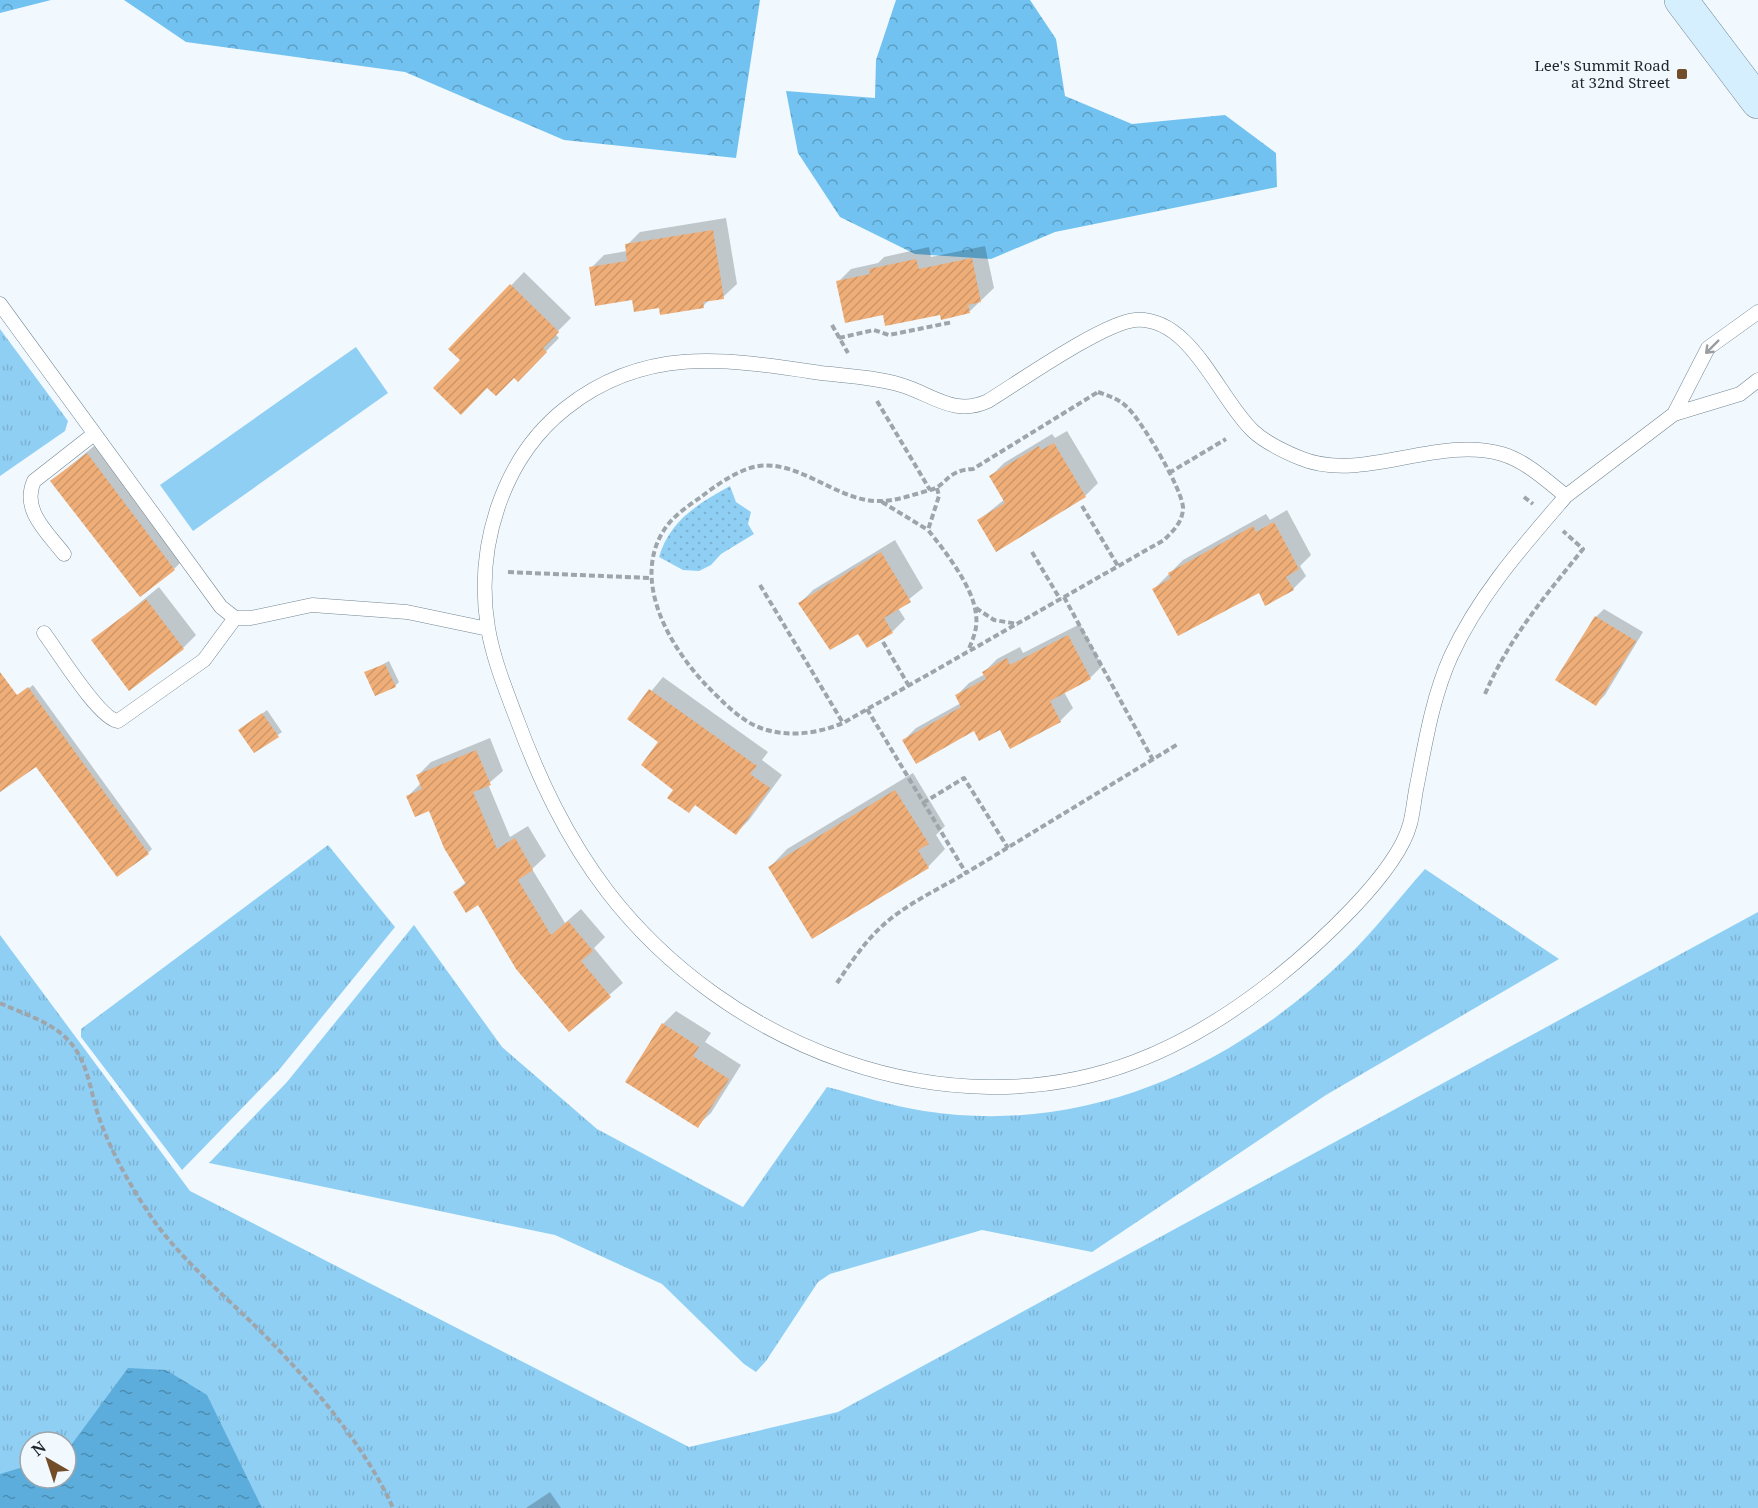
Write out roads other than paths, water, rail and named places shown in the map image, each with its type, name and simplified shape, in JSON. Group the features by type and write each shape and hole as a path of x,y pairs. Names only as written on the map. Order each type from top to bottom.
{"main road":[{"path":"1681,0 1758,102"}],"lane":[{"path":"0,304 221,607 235,618 251,618 312,605 407,612 488,629"},
{"path":"1674,414 1708,348 1758,312"},
{"path":"1566,496 1524,464 1504,454 1483,450 1422,453 1356,464 1308,461 1278,448 1253,432 1217,386 1194,350 1178,333 1150,322 1136,320 1099,334 988,401 970,408 948,405 904,385 733,360 700,359 641,368 615,379 570,404 529,446 514,469 499,504 489,540 485,571 488,629 500,672 536,771 558,817 607,891 661,951 731,1006 782,1035 842,1060 920,1082 953,1086 1008,1087 1098,1074 1136,1062 1185,1040 1236,1009 1277,978 1338,922 1381,875 1401,847 1410,826 1435,698 1449,659 1483,599 1566,496 1674,414 1740,394 1758,380"},
{"path":"64,554 33,515 29,492 34,481 94,434"},
{"path":"44,633 100,709 112,720 118,721 204,660 235,618"}],"water":[{"path":"128,1368 166,1370 207,1395 262,1508 0,1508 0,1474 18,1469 18,1490 78,1490 78,1436"}],"place":[{"name":"Lee's Summit Road at 32nd Street","path":"1682,74"}]}
